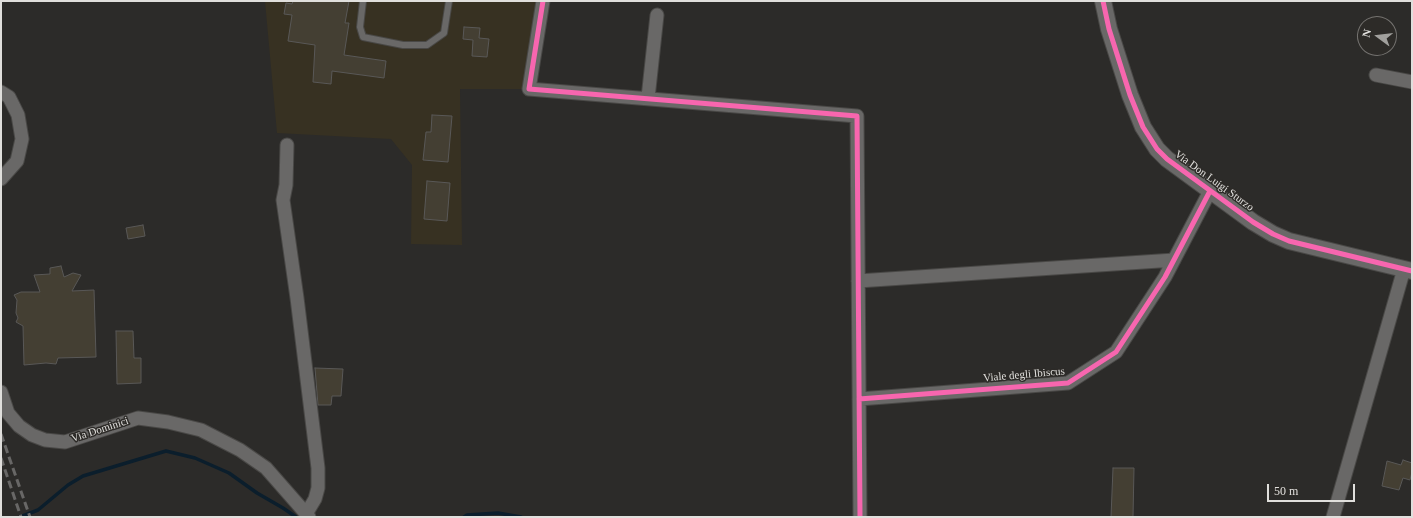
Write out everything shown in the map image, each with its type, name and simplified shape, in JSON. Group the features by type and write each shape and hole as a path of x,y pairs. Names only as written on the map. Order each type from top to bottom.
{"street":[{"path":"543,1 529,89 857,116 860,517"},
{"name":"Via Don Luigi Sturzo","path":"1103,1 1109,29 1130,95 1143,127 1157,149 1166,159 1253,222 1273,234 1289,241 1408,270"},
{"path":"648,98 657,15"},
{"path":"1376,75 1412,82"},
{"path":"1,92 9,97 18,115 22,139 17,161 1,179"},
{"path":"287,145 286,185 283,200 298,305 318,468 318,488 308,516"},
{"name":"Viale degli Ibiscus","path":"859,399 1068,383 1116,352 1165,277 1210,191"},
{"path":"858,281 1174,260"},
{"path":"1333,517 1408,270"},
{"name":"Via Dominici","path":"1,392 8,413 19,426 32,435 45,440 65,442 138,418 168,422 201,430 240,450 266,468 308,516"}],"lane":[{"path":"363,1 360,27 363,37 403,45 427,45 444,33 449,1"}],"shaded area":[{"path":"265,1 543,1 529,89 460,89 462,245 411,244 412,165 391,139 277,133"}],"building":[{"path":"293,1 349,1 345,23 349,23 344,55 386,61 384,78 332,71 331,84 313,82 315,45 288,41 292,15 284,14 286,3 292,4"},
{"path":"464,27 480,28 479,38 489,39 487,57 472,56 473,40 463,39"},
{"path":"432,115 452,116 448,162 423,160 426,132 431,132"},
{"path":"427,181 450,183 447,221 424,219"},
{"path":"143,225 145,236 128,239 126,228"},
{"path":"61,266 64,277 73,273 81,275 72,291 94,290 96,357 58,358 56,364 46,363 24,365 23,326 16,322 18,318 16,313 17,300 14,295 21,292 40,292 34,275 50,274 50,268"},
{"path":"116,331 133,331 134,358 141,358 141,383 117,384"},
{"path":"315,368 343,369 341,396 332,396 331,405 318,405"},
{"path":"1403,460 1412,463 1410,480 1403,478 1399,490 1382,486 1387,461 1401,465"},
{"path":"1113,468 1134,468 1133,517 1111,517"}],"waterway":[{"path":"20,517 38,510 68,485 83,476 166,451 195,458 229,473 257,493 296,517"},
{"path":"464,517 467,515 498,513 521,517"}],"railway":[{"path":"1,434 30,517"},
{"path":"1,458 21,517"}],"cycle path":[{"path":"543,1 529,89 857,116 860,517"},
{"path":"1103,1 1109,29 1130,95 1143,127 1157,149 1167,159 1253,222 1273,234 1289,241 1412,271"},
{"path":"859,399 1068,383 1116,352 1165,277 1210,191"}]}
